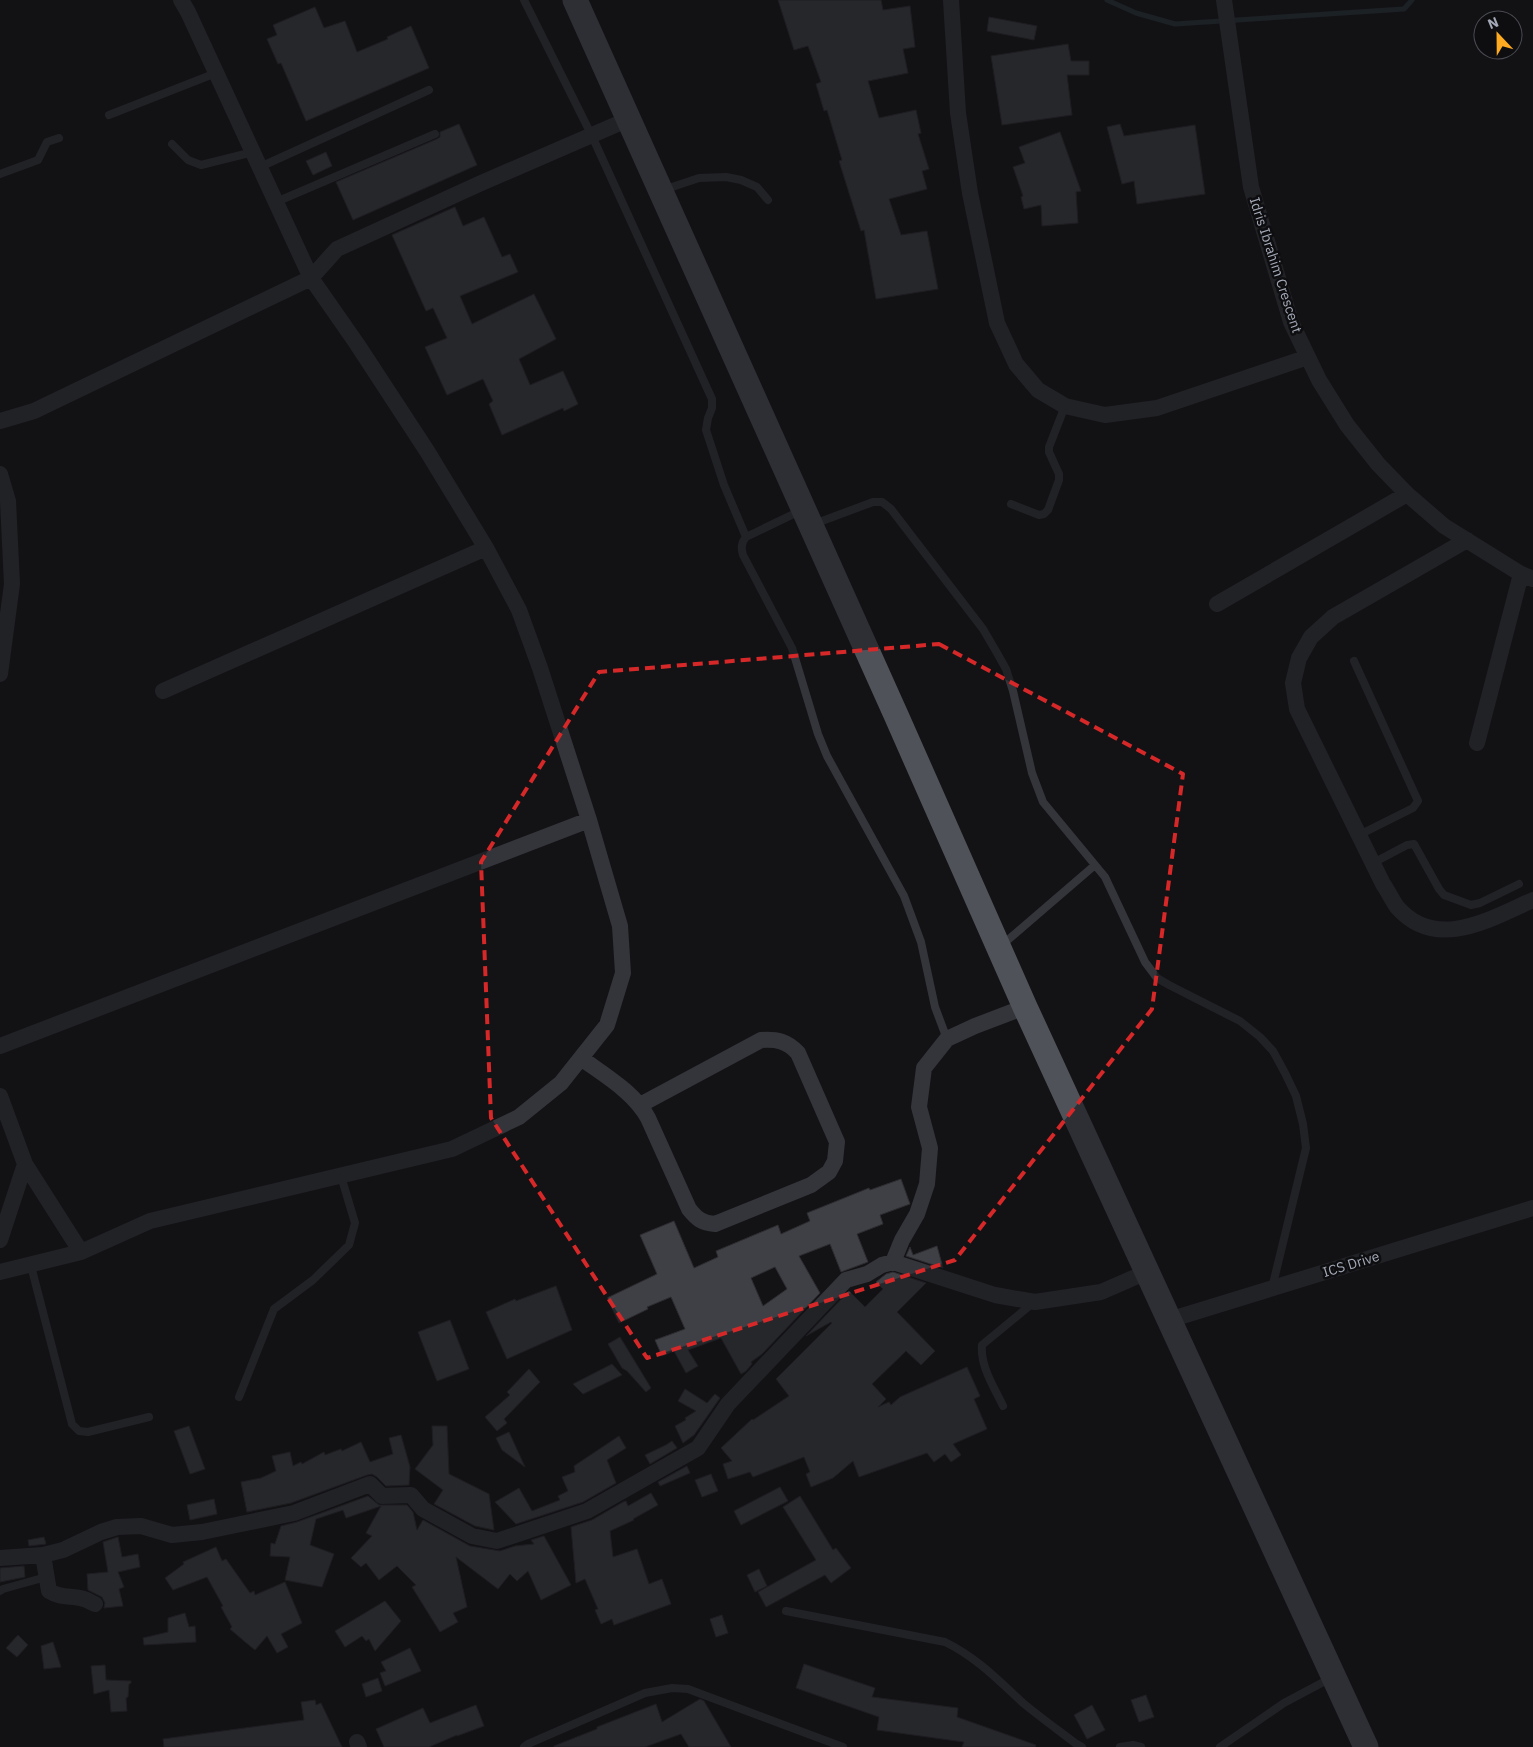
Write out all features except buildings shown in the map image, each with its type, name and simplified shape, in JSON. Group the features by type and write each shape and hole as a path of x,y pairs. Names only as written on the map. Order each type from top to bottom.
{"main road":[{"path":"575,0 1025,1008 1366,1747"}],"street":[{"path":"0,1272 31,1266 81,1252 150,1221 452,1149 519,1116 561,1083 607,1025 623,973 620,926 589,820 519,610 486,548 427,451 311,278 181,0"},
{"path":"951,0 958,113 970,193 997,323 1016,364 1038,390 1065,406 1104,415 1157,408 1308,357"},
{"name":"Idris Ibrahim Crescent","path":"1224,0 1251,187 1291,322 1319,380 1347,425 1378,464 1407,494 1444,526 1527,576"},
{"path":"0,421 34,411 311,278 336,250 479,184 629,119"},
{"path":"0,474 4,502 5,557 12,584 0,674"},
{"path":"1216,604 1407,494"},
{"path":"1467,540 1333,617 1311,637 1299,658 1293,683 1297,709 1373,863 1397,906 1412,920 1432,928 1454,930 1475,925 1533,900"},
{"path":"163,691 486,548"},
{"path":"1477,744 1527,576"},
{"path":"0,1046 589,820"},
{"path":"893,1262 902,1240 917,1214 927,1184 930,1148 919,1106 924,1068 947,1039 1025,1008"},
{"path":"581,1058 624,1090 640,1105 648,1118 689,1209 697,1218 706,1223 715,1224 810,1185 829,1172 835,1161 837,1142 834,1133 798,1053 788,1043 782,1041 761,1040 640,1105"},
{"path":"0,1096 25,1164 81,1252"},
{"path":"0,1240 25,1164"},
{"name":"ICS Drive","path":"1170,1320 1533,1208"},
{"path":"0,1558 43,1555 63,1550 101,1532 117,1527 141,1526 172,1535 202,1532 294,1513 370,1484 382,1496 411,1495 423,1509 472,1536 497,1541 587,1511 698,1448 728,1404 846,1280 867,1274 882,1265 893,1262 995,1295 1035,1302 1101,1292 1147,1272"},
{"path":"43,1555 49,1591 65,1598 82,1598 95,1604"}],"lane":[{"path":"524,0 592,136 712,399 712,408 706,430 724,485 746,537"},
{"path":"109,116 216,73"},
{"path":"260,167 428,90"},
{"path":"276,202 435,134"},
{"path":"0,174 38,160 47,142 59,138"},
{"path":"172,144 188,160 201,165 253,152"},
{"path":"661,191 699,178 726,177 741,180 756,187 768,200"},
{"path":"1011,504 1039,515 1044,514 1048,510 1059,480 1049,447 1065,406"},
{"path":"947,1039 935,1007 926,960 916,926 904,896 824,748 792,648 741,548 742,542 746,537 807,517 872,502 882,502 891,510 983,628 997,653 1014,691 1032,773 1043,802 1105,877 1145,962 1157,978 1240,1021 1260,1037 1273,1051 1296,1096 1306,1148 1272,1288"},
{"path":"1354,661 1418,801 1413,808 1359,834"},
{"path":"1373,863 1407,845 1414,844 1444,895 1471,905 1480,903 1519,884"},
{"path":"998,948 1095,865"},
{"path":"239,1397 274,1309 313,1280 349,1245 355,1223 342,1176"},
{"path":"31,1266 72,1424 78,1431 88,1432 149,1417"},
{"path":"1003,1406 984,1366 981,1356 982,1345 1035,1302"},
{"path":"0,1591 46,1577"},
{"path":"786,1611 945,1642 964,1651 981,1664 1025,1704 1082,1747"},
{"path":"1220,1747 1284,1703 1334,1676"},
{"path":"524,1747 645,1693 672,1688 688,1689 843,1747"},
{"path":"1120,1747 1133,1745 1140,1747"}],"highlighted area":[{"path":"939,644 1183,774 1152,1009 955,1260 647,1358 491,1118 481,862 599,672"}],"waterway":[{"path":"1107,0 1136,13 1175,24 1404,9 1412,0"}]}
